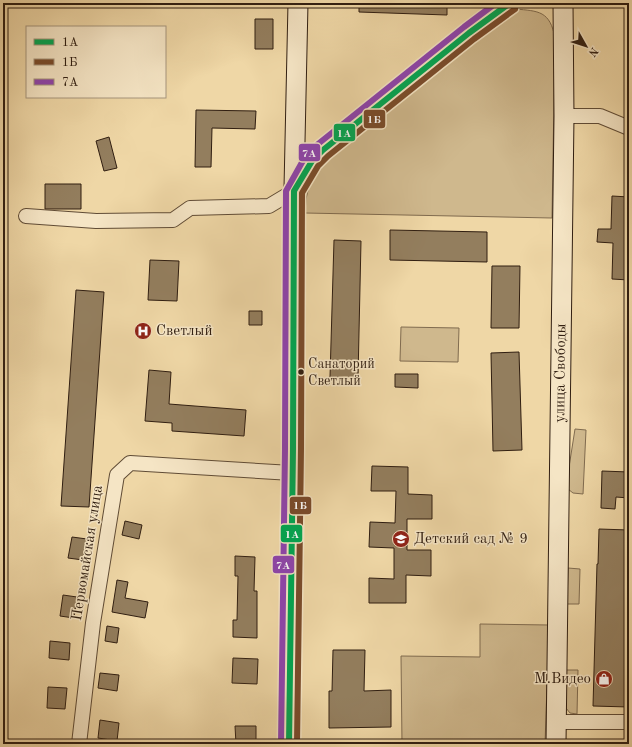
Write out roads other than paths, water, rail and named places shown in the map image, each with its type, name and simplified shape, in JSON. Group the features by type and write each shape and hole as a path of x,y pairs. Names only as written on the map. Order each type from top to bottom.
{"street":[{"path":"289,744 293,234 298,3"},
{"path":"26,216 96,221 173,220 190,208 269,206 294,191 312,161 323,150 469,32 510,3"},
{"name":"улица Свободы","path":"556,744 564,116 563,3"},
{"path":"564,116 600,116 629,128"},
{"name":"Первомайская улица","path":"80,744 94,623 117,476 130,463 292,473"},
{"path":"557,722 629,722"}],"place":[{"name":"Светлый","path":"143,331"},
{"name":"Санаторий Светлый","path":"301,372"},
{"name":"Детский сад № 9","path":"401,539"},
{"name":"М.Видео","path":"604,679"}]}
